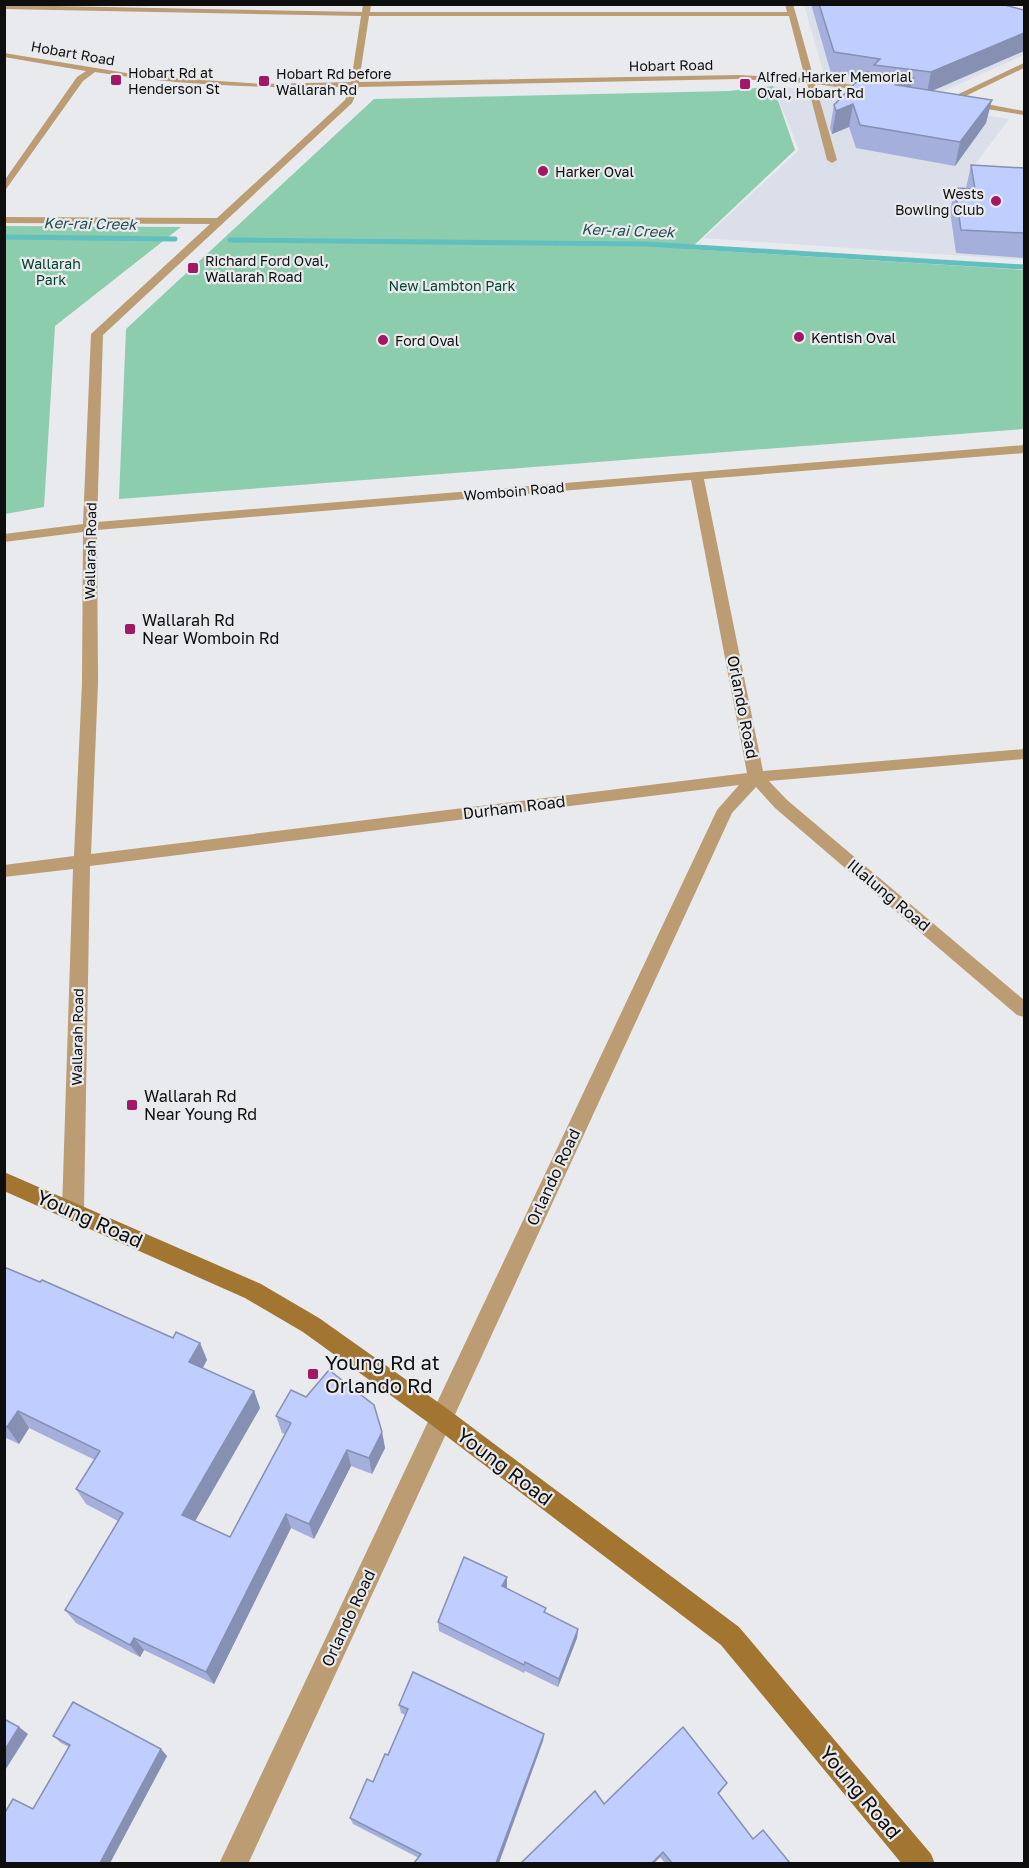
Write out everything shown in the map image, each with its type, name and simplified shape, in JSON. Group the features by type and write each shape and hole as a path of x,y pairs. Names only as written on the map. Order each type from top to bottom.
{"street":[{"name":"Wallarah Road","path":"73,1210 82,860 90,683 90,527 97,334 346,104 352,96 355,85 367,4"},
{"path":"789,4 831,160"},
{"path":"4,7 366,14 791,14"},
{"name":"Hobart Road","path":"4,55 93,70 198,83 316,86 738,77 810,81 890,91"},
{"path":"950,100 1024,65"},
{"path":"4,189 80,79 93,70"},
{"name":"Hobart Road","path":"69,77 92,81"},
{"name":"Hobart Road","path":"245,95 295,93 316,86"},
{"path":"938,98 1024,113"},
{"path":"4,220 219,221"},
{"name":"Womboin Road","path":"4,538 90,527 1024,449"},
{"name":"Orlando Road","path":"233,1863 725,810 756,777 697,476"},
{"name":"Durham Road","path":"4,871 756,777 1024,754"},
{"name":"Illalung Road","path":"756,777 781,804 1024,1010"},
{"name":"Young Road","path":"4,1181 253,1291 311,1325 441,1418 730,1636 921,1863"}],"shaded area":[{"path":"804,5 940,5 1024,27 1024,55 915,104 1009,119 967,175 1024,185 1024,260 704,238 799,150 773,86 829,92"}],"green space":[{"name":"New Lambton Park","path":"773,86 795,150 690,249 1024,270 1024,429 119,499 126,329 374,99 729,91"},
{"name":"Wallarah Park","path":"5,226 181,227 55,326 44,507 5,514"}],"building":[{"path":"819,4 1001,4 1024,10 1024,33 931,72 874,65 880,59 834,52"},
{"path":"866,72 913,78 896,85 992,100 960,142 860,125 853,104 836,111 834,105"},
{"path":"971,165 1024,168 1024,233 961,230 955,188 975,189"},
{"path":"4,1267 40,1282 42,1280 173,1338 176,1332 200,1343 189,1362 254,1391 182,1515 230,1537 291,1423 276,1416 291,1390 306,1397 329,1370 374,1405 382,1432 369,1458 347,1450 309,1524 286,1514 206,1672 134,1638 130,1645 65,1610 123,1513 76,1489 100,1451 18,1411 7,1427 4,1426"},
{"path":"464,1557 507,1577 502,1586 546,1608 544,1612 578,1629 559,1679 525,1662 524,1665 438,1622"},
{"path":"413,1672 544,1734 496,1863 414,1863 421,1854 350,1818 367,1779 373,1782 385,1754 388,1755 408,1709 399,1705"},
{"path":"73,1702 161,1749 100,1863 4,1863 4,1814 13,1799 33,1809 70,1745 53,1736"},
{"path":"4,1719 19,1727 4,1751"},
{"path":"683,1727 727,1783 718,1793 753,1839 763,1830 790,1863 672,1863 663,1852 652,1863 521,1863 595,1791 604,1804"}],"waterway":[{"name":"Ker-rai Creek","path":"4,237 175,239"},
{"name":"Ker-rai Creek","path":"230,240 646,244 1024,267"}],"place":[{"name":"Hobart Rd at Henderson St","path":"116,80"},
{"name":"Hobart Rd before Wallarah Rd","path":"264,81"},
{"name":"Alfred Harker Memorial Oval, Hobart Rd","path":"745,84"},
{"name":"Harker Oval","path":"543,171"},
{"name":"Wests Bowling Club","path":"996,201"},
{"name":"Richard Ford Oval, Wallarah Road","path":"193,268"},
{"name":"Kentish Oval","path":"799,337"},
{"name":"Ford Oval","path":"383,340"},
{"name":"Wallarah Rd Near Womboin Rd","path":"130,629"},
{"name":"Wallarah Rd Near Young Rd","path":"132,1105"},
{"name":"Young Rd at Orlando Rd","path":"313,1374"}]}
